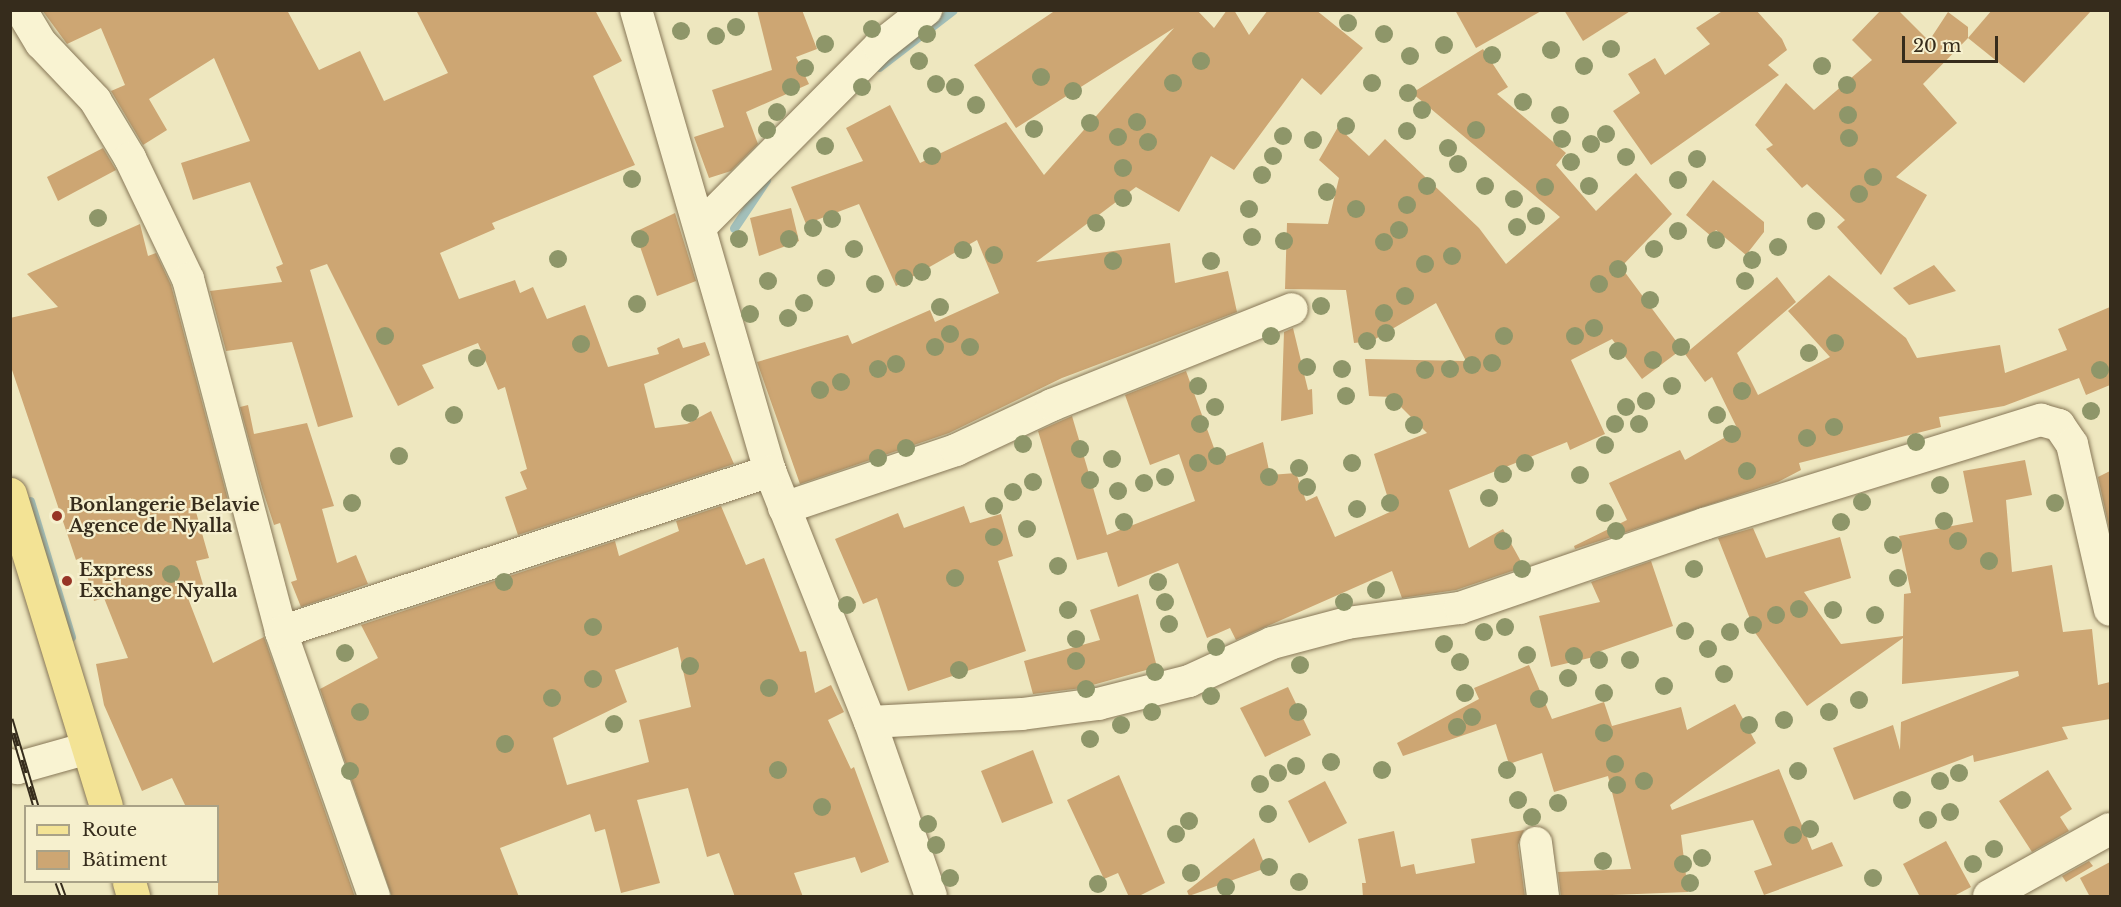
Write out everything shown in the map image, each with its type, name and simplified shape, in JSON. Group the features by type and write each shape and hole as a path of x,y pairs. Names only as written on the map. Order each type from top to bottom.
{"main road":[{"path":"10,494 105,805"}],"street":[{"path":"21,10 40,43 101,110 130,158 188,279 281,632 374,897"},
{"path":"636,10 702,225 770,471 870,722 931,897"},
{"path":"702,225 879,47 926,10"},
{"path":"784,508 956,450 1052,405 1292,309"},
{"path":"870,722 1022,714 1098,704 1178,684 1272,643 1347,623 1460,608 1704,524 2041,420 2060,425 2072,444 2110,610"},
{"path":"281,632 770,471"},
{"path":"10,765 17,768 88,748"},
{"path":"1989,897 2110,829"},
{"path":"1536,843 1543,897"}],"building":[{"path":"42,10 287,10 319,70 360,51 384,101 448,73 416,10 595,10 622,61 593,76 635,165 492,223 495,229 440,253 459,299 515,280 520,293 533,287 547,319 585,305 608,367 659,354 657,348 679,338 683,348 705,342 710,355 644,384 655,428 687,424 711,411 734,464 518,535 505,497 527,489 520,472 527,469 505,387 498,390 478,343 422,365 434,388 398,406 327,264 310,270 353,417 318,427 292,342 226,351 210,291 282,282 276,267 283,264 250,182 193,200 181,163 250,141 214,58 149,99 167,130 143,145 111,91 125,85 101,28 67,44"},
{"path":"757,10 802,10 817,49 796,57 809,84 746,112 758,144 731,171 709,178 694,137 724,127 712,90 772,70"},
{"path":"1056,10 1197,10 1214,28 1227,10 1234,10 1249,35 1268,10 1316,10 1363,48 1321,95 1302,78 1234,170 1211,156 1179,212 1136,187 1036,262 1170,243 1175,283 1228,271 1237,312 1062,378 949,433 800,484 757,362 848,335 852,344 930,310 935,322 999,293 977,240 896,286 859,204 806,224 791,187 863,161 846,128 890,105 920,163 1006,122 1044,175 1174,28 1016,128 974,65"},
{"path":"1455,10 1543,10 1476,48"},
{"path":"1564,10 1632,10 1583,41"},
{"path":"1724,10 1756,10 1782,39 1787,50 1768,65 1779,75 1651,165 1613,111 1640,93 1628,74 1655,58 1665,75 1710,44 1696,28"},
{"path":"1881,10 1898,10 1929,41 1948,12 1968,27 1968,38 1923,84 1957,123 1896,177 1927,195 1881,275 1837,227 1845,220 1807,184 1802,188 1766,149 1773,145 1755,125 1786,83 1814,110 1872,60 1852,40"},
{"path":"1992,10 2092,10 2024,83 1968,38"},
{"path":"1483,49 1508,87 1497,94 1566,153 1556,165 1596,211 1636,173 1672,214 1621,267 1682,349 1642,379 1612,339 1571,360 1605,434 1570,450 1567,442 1449,490 1469,548 1503,529 1524,567 1456,590 1402,598 1392,571 1236,640 1230,628 1207,638 1178,563 1118,587 1107,552 1077,560 1038,431 1072,416 1107,535 1195,501 1179,454 1150,465 1125,395 1186,371 1218,459 1263,442 1270,475 1296,473 1306,501 1317,496 1335,537 1392,511 1374,454 1427,433 1391,397 1369,396 1365,359 1466,361 1436,303 1372,341 1354,343 1346,290 1285,289 1287,223 1328,224 1339,178 1319,160 1338,127 1369,156 1385,139 1479,228 1506,264 1560,217 1412,93"},
{"path":"103,148 116,170 58,201 47,177"},
{"path":"1713,180 1764,222 1764,232 1746,255 1716,230 1711,236 1686,215"},
{"path":"791,208 799,241 759,256 750,218"},
{"path":"675,213 696,281 657,296 635,232"},
{"path":"140,224 148,256 156,253 171,285 228,500 196,512 209,558 196,561 204,588 186,593 213,663 264,637 355,897 218,897 219,805 185,805 172,778 142,791 104,705 96,664 128,658 104,598 94,601 82,557 76,560 10,364 10,318 58,307 27,274"},
{"path":"1934,265 1956,291 1909,305 1893,288"},
{"path":"1829,275 1906,338 1917,358 2000,345 2005,373 2067,350 2058,329 2110,307 2110,385 2086,395 2079,378 2004,406 1939,417 1941,427 1799,463 1801,470 1778,482 1575,549 1574,546 1627,520 1609,483 1680,450 1685,460 1738,430 1712,377 1705,382 1685,354 1777,277 1796,302 1737,353 1758,395 1830,357 1788,311"},
{"path":"1293,328 1308,390 1312,389 1313,414 1281,421 1284,332"},
{"path":"248,405 254,434 307,423 334,506 322,509 337,563 356,555 368,584 301,607 291,582 297,580 280,523 274,525 240,407"},
{"path":"2025,460 2032,495 2006,500 2012,572 2052,565 2063,632 2092,629 2098,685 2110,682 2110,719 2062,727 2068,739 1974,762 1973,755 1854,800 1833,748 1893,725 1900,750 1901,722 2019,676 2018,671 1902,684 1903,638 1807,706 1756,634 1718,538 1753,528 1766,558 1840,537 1851,578 1804,592 1841,644 1903,636 1904,594 1911,593 1899,536 1973,522 1963,471"},
{"path":"2110,471 2110,532 2098,477"},
{"path":"721,506 746,565 764,558 800,652 806,651 815,693 831,685 844,712 828,720 851,769 854,767 889,862 861,873 855,857 794,873 803,897 735,897 719,853 707,857 688,788 637,800 660,883 621,893 605,829 595,832 590,814 500,848 519,897 392,897 320,689 378,658 361,625 615,541 619,556 679,531 676,521","holes":["678,647 691,707 639,720 649,762 567,785 553,738 627,702 615,670"]},
{"path":"964,506 970,523 1001,514 1013,556 998,561 1026,651 908,691 877,598 863,604 835,539 898,513 904,528"},
{"path":"1651,561 1673,626 1598,652 1598,656 1551,667 1539,616 1600,602 1591,582"},
{"path":"1138,594 1157,667 1082,688 1033,694 1024,661 1100,640 1090,610"},
{"path":"1529,665 1552,719 1604,702 1612,726 1681,707 1687,730 1735,704 1756,743 1670,805 1672,810 1779,769 1812,850 1832,842 1843,866 1764,895 1754,871 1772,865 1753,820 1681,835 1688,892 1561,897 1558,872 1631,869 1608,776 1554,792 1542,753 1509,764 1496,724 1403,756 1397,743 1479,699 1474,688"},
{"path":"1288,687 1311,735 1265,757 1240,708"},
{"path":"1033,750 1053,803 1002,823 981,771"},
{"path":"2048,770 2072,809 2060,817 2069,831 2032,852 1999,801"},
{"path":"1119,775 1165,883 1137,897 1129,897 1118,873 1104,879 1067,800"},
{"path":"1325,781 1347,823 1309,843 1288,801"},
{"path":"1524,830 1518,845 1525,897 1363,897 1362,883 1366,883 1358,839 1394,831 1401,867 1414,864 1416,874 1475,863 1471,839"},
{"path":"1254,838 1266,868 1189,896 1187,891"},
{"path":"1946,841 1971,887 1952,897 1920,897 1903,864"},
{"path":"2089,861 2093,866 2066,882 2062,876"},
{"path":"2110,862 2110,897 2090,897 2080,878"}],"waterway":[{"path":"879,67 953,10"},
{"path":"734,228 766,180"},
{"path":"30,501 71,637"}],"railway":[{"path":"10,719 36,805"},
{"path":"58,883 63,896"}],"place":[{"name":"Bonlangerie Belavie Agence de Nyalla","path":"57,516"},
{"name":"Express Exchange Nyalla","path":"67,581"}]}
